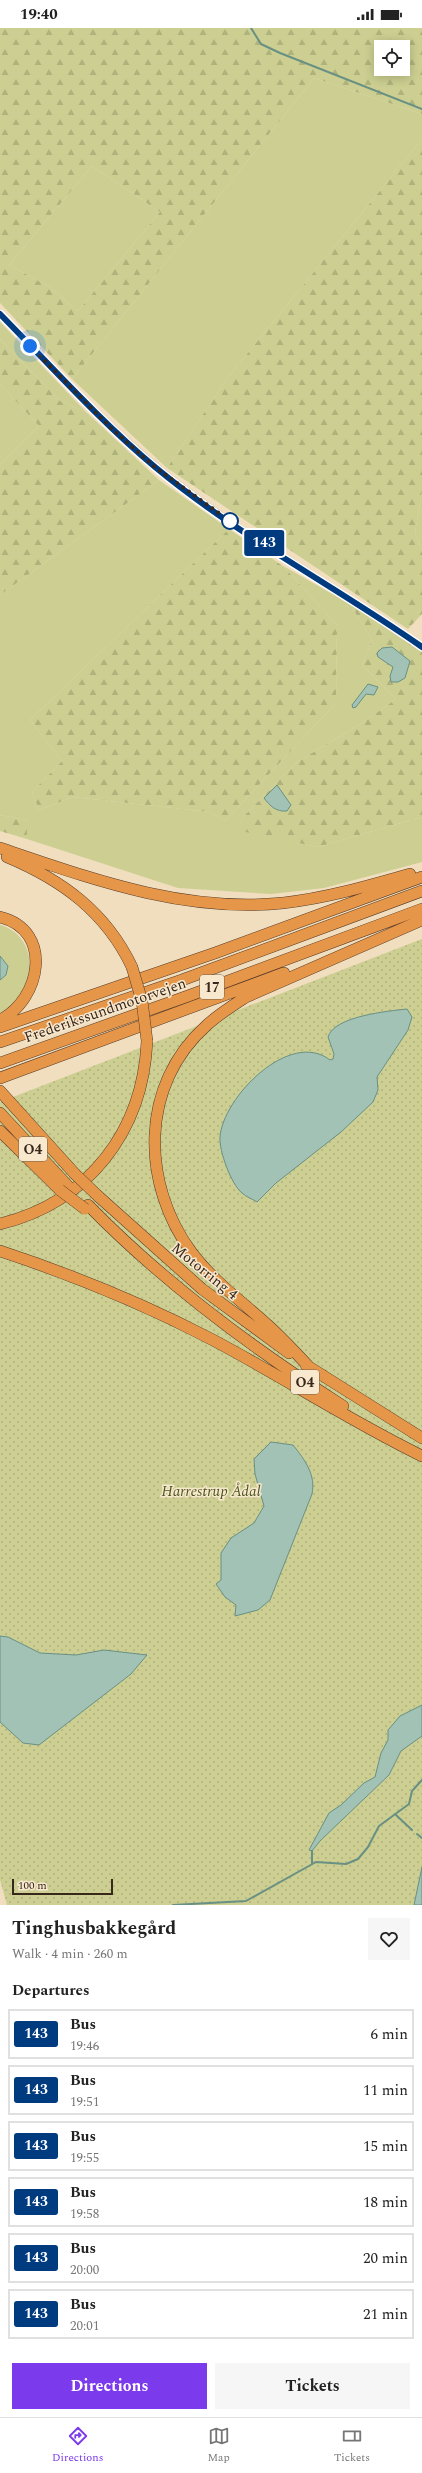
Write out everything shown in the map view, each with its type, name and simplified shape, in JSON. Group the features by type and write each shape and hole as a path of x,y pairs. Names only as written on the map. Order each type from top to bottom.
{"highway":[{"path":"0,848 108,884 156,895 217,903 283,903 323,897 422,871"},
{"path":"0,854 52,878 75,893 97,913 113,934 132,967 142,1002 147,1041 143,1080 138,1099 130,1120 106,1157 78,1187 60,1199 41,1210 0,1224"},
{"path":"0,1027 208,956 422,877"},
{"name":"Frederikssundmotorvejen","path":"0,1042 182,980 422,891"},
{"name":"Frederikssundmotorvejen","path":"0,1062 188,996 422,909"},
{"path":"0,917 15,924 25,933 32,944 37,969 28,994 17,1008 0,1020"},
{"path":"0,1078 422,920"},
{"path":"311,1369 271,1328 210,1275 177,1231 164,1203 154,1161 158,1110 166,1083 176,1063 191,1041 223,1011 246,997 359,949 390,933"},
{"name":"Motorring 4","path":"0,1091 98,1196 202,1289 311,1369 422,1438"},
{"name":"Motorring 4","path":"0,1113 64,1187 194,1301 303,1381 422,1456"},
{"path":"0,1131 64,1187"},
{"path":"0,1251 90,1283 171,1318 236,1352 375,1433 422,1456"}],"street":[{"path":"0,314 111,428 156,468 238,526 422,647"}],"green space":[{"path":"0,28 422,28 422,114 314,78 72,379 0,303","holes":["92,166 160,212 78,311 48,286 9,265"]},
{"path":"314,78 422,114 422,139 226,380 167,468 72,379"},
{"path":"422,139 422,492 415,532 422,552 422,614 408,629 167,468 226,380"},
{"path":"92,166 160,212 78,311 48,286 9,265"},
{"path":"0,322 86,412 60,401 0,339"},
{"path":"0,339 60,401 86,412 159,480 0,595 0,465 39,426 0,384"},
{"path":"0,384 39,426 0,465"},
{"path":"159,480 229,529 30,720 62,761 32,792 39,810 73,797 210,812 225,821 336,703 337,625 283,566 350,604 372,640 362,665 396,699 365,721 297,762 243,817 237,829 318,847 422,817 422,862 324,888 271,894 178,888 27,839 27,820 0,815 0,595"},
{"path":"422,492 422,552 415,532"},
{"path":"229,529 283,566 337,625 336,703 225,821 210,812 73,797 39,810 32,792 62,761 30,720"},
{"path":"350,604 422,652 422,817 318,847 236,830 243,817 297,762 365,721 396,699 362,665 372,640"},
{"path":"0,815 27,820 27,839 0,831"},
{"path":"0,925 17,934 23,941 27,949 30,968 29,977 22,995 12,1005 0,1013"},
{"name":"Harrestrup Ådal","path":"422,939 422,1905 7,1905 0,1880 0,1102"}],"shaded area":[{"path":"392,647 410,661 405,678 398,682 391,682 390,676 393,667 378,657 377,653 382,648"},
{"path":"368,684 378,687 374,695 366,694 356,707 353,708 352,705"},
{"path":"277,785 291,805 287,811 280,811 274,808 264,798"},
{"path":"0,956 8,966 6,975 0,980"},
{"path":"407,1009 412,1017 408,1030 377,1077 378,1090 373,1102 341,1132 276,1183 257,1202 245,1196 238,1189 226,1167 221,1150 220,1137 224,1121 233,1104 246,1087 261,1072 278,1060 296,1053 314,1053 330,1060 333,1059 334,1054 328,1037 332,1030 340,1024 351,1019 376,1013"},
{"path":"271,1442 293,1445 302,1456 311,1474 313,1487 312,1494 270,1600 258,1610 235,1616 236,1605 225,1597 216,1584 221,1580 221,1553 231,1538 254,1523 264,1506 255,1474 254,1459"},
{"path":"0,1636 8,1637 40,1653 76,1655 104,1650 147,1655 131,1674 39,1745 23,1743 0,1722"},
{"path":"422,1705 422,1736 401,1751 389,1775 320,1841 312,1851 309,1850 329,1813 341,1805 364,1783 375,1777 381,1753 388,1740 388,1730 400,1716"},
{"path":"422,1867 422,1905 414,1905"}],"waterway":[{"path":"251,28 261,44 280,53 422,109"},
{"path":"173,1905 246,1901 316,1862 346,1864 358,1859 368,1847 379,1826 409,1804 412,1791 422,1780"},
{"path":"396,1815 412,1830"},
{"path":"417,1834 422,1838"},
{"path":"312,1851 312,1864"}],"bus line":[{"name":"143","path":"0,314 111,428 156,468 190,494 422,647"}],"route":[{"path":"30,346 111,428 156,468 190,494 230,521"}]}
